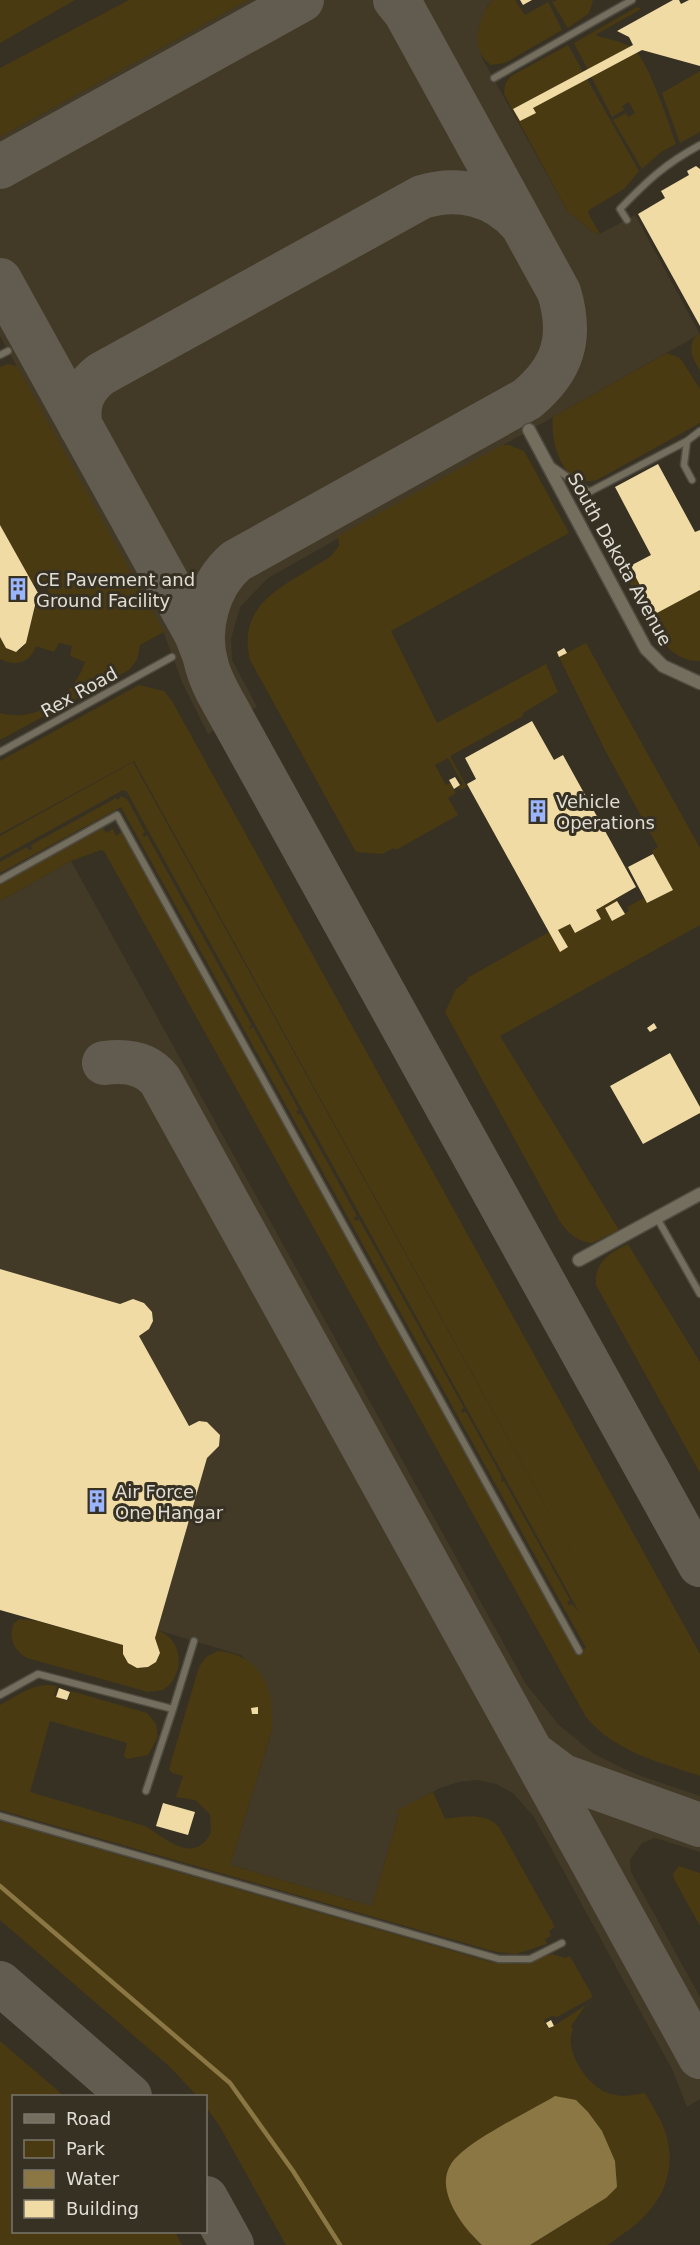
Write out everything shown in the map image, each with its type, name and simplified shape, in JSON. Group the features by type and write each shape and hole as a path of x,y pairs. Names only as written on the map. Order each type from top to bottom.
{"street":[{"name":"South Dakota Avenue","path":"529,430 646,649 663,666 700,682"},
{"path":"579,1260 700,1194"}],"lane":[{"path":"494,78 632,0"},
{"path":"627,220 621,209 646,182 662,166 700,145"},
{"path":"0,355 8,351"},
{"path":"546,462 589,492 687,441 700,431"},
{"path":"687,441 684,465 692,480"},
{"name":"Rex Road","path":"0,752 172,657"},
{"path":"0,880 117,815 579,1651"},
{"path":"657,1218 700,1294"},
{"path":"146,1791 194,1641"},
{"path":"0,1695 38,1674 173,1709"},
{"path":"0,1816 499,1959 530,1959 562,1943"}],"shaded area":[{"path":"248,0 493,0 487,7 478,31 482,58 568,212 598,235 635,215 700,334 268,578 240,607 231,639 232,660 257,707 208,734 182,682 164,633 0,336 0,137"},
{"path":"71,861 526,1684 558,1724 594,1754 635,1774 700,1796 700,1852 655,1838 642,1843 630,1860 631,1872 700,1997 700,2099 687,2107 673,2071 534,1817 513,1793 496,1784 477,1780 459,1782 440,1788 397,1811 399,1814 372,1906 230,1865 272,1730 263,1678 241,1655 157,1630 207,1458 219,1447 220,1435 207,1422 199,1421 189,1426 139,1336 149,1329 153,1321 152,1312 144,1303 133,1299 120,1304 0,1269 0,901"}],"green space":[{"path":"0,0 75,0 0,43"},
{"path":"129,0 248,0 0,137 0,68"},
{"path":"493,0 515,0 525,15 548,2 562,30 505,63 491,65 480,51 478,33 483,15"},
{"path":"557,0 593,1 589,13 568,28 552,2"},
{"path":"637,7 641,9 595,35 627,45 637,53 657,91 668,121 676,144 661,152 642,169 613,120 626,113 628,117 635,113 629,102 622,106 624,110 612,117 574,43"},
{"path":"568,45 639,171 624,189 589,210 588,213 600,234 598,235 568,212 504,94 505,84 511,76"},
{"path":"700,71 700,132 680,143 662,93"},
{"path":"700,334 700,370 691,351 694,338"},
{"path":"667,353 680,358 700,389 700,423 597,480 585,481 567,471 556,450 553,417"},
{"path":"8,364 17,366 164,632 140,645 137,660 129,670 0,740 0,713 28,714 52,704 72,686 85,662 70,656 72,646 59,643 54,652 36,646 30,656 22,662 12,663 0,659 0,638 9,650 20,651 26,643 37,600 49,592 42,580 33,584 0,525 0,367"},
{"path":"502,445 509,445 524,451 569,533 391,631 437,723 546,664 558,692 523,713 523,716 450,756 467,787 460,790 458,787 463,784 448,758 435,765 446,785 450,783 456,793 448,798 458,815 396,850 394,848 382,854 356,852 250,660 248,639 251,622 259,608 270,596 331,556 339,546 338,536"},
{"path":"630,566 645,595 638,597 622,570"},
{"path":"697,591 700,593 700,661 689,660 671,650 657,633 641,604 647,599 655,614"},
{"path":"586,643 700,848 700,925 500,1036 619,1230 592,1243 573,1236 559,1220 445,1012 456,989 468,980 467,978 549,932 560,951 568,947 558,930 570,924 575,933 601,919 596,910 616,899 617,901 605,908 612,921 629,911 627,907 644,898 648,903 672,890 652,851 658,847 606,752 559,657"},
{"path":"139,685 164,691 172,701 700,1654 700,1776 624,1747 610,1739 586,1717 104,851 101,850 71,861 0,901 0,885 103,828 106,833 113,829 116,836 122,832 576,1653 586,1648 121,807 0,873 0,862 27,847 29,850 32,849 31,845 116,798 118,800 121,796 127,799 145,832 142,834 144,837 147,835 251,1024 249,1029 253,1027 299,1110 296,1111 298,1115 300,1113 357,1216 354,1218 356,1221 359,1219 464,1408 461,1410 462,1413 466,1412 502,1477 501,1482 504,1481 570,1600 567,1602 579,1612 127,792 123,790 0,858 0,836 133,762 598,1601 134,761 0,834 0,761"},
{"path":"628,1244 700,1362 700,1473 596,1285 600,1264 609,1255"},
{"path":"20,1619 37,1621 123,1645 125,1659 137,1668 152,1665 159,1657 160,1653 155,1638 157,1630 173,1641 177,1649 179,1658 176,1676 163,1690 148,1692 27,1658 18,1651 12,1639 14,1623"},
{"path":"218,1651 245,1659 255,1667 268,1688 272,1715 272,1730 230,1865 372,1906 399,1814 396,1811 433,1792 445,1819 481,1817 494,1822 499,1827 555,1927 549,1931 551,1936 545,1939 547,1944 516,1954 496,1952 0,1810 0,1705 34,1687 57,1686 54,1696 68,1701 71,1691 147,1713 156,1724 158,1737 148,1755 127,1759 124,1756 127,1743 50,1721 30,1792 145,1826 179,1846 197,1847 204,1842 211,1832 210,1814 195,1800 176,1797 183,1776 172,1773 169,1769 199,1667 206,1657"},
{"path":"0,1821 491,1962 520,1964 552,1954 565,1958 570,1956 593,1997 557,2017 552,2016 544,2020 549,2029 586,2005 571,2026 573,2029 571,2047 574,2057 579,2067 600,2089 608,2093 627,2096 645,2093 663,2126 670,2153 669,2167 661,2193 645,2216 607,2245 530,2245 606,2198 471,2235 482,2245 286,2245 219,2125 207,2108 207,2095 196,2095 170,2067 0,1920"},
{"path":"679,1866 700,1873 700,1926 675,1881 673,1874"},
{"path":"0,2041 63,2095 12,2095 12,2233 176,2233 182,2245 0,2245"}],"water":[{"path":"555,2096 576,2100 602,2131 615,2161 617,2187 606,2198 530,2245 482,2245 459,2219 448,2197 447,2174 451,2164 470,2146 499,2127"}],"building":[{"path":"520,0 532,0 523,5"},
{"path":"673,0 679,0 681,4 689,0 700,0 700,66 642,50 533,108 536,113 520,121 513,109 633,45 629,37 617,31"},
{"path":"696,166 700,169 700,326 638,214 665,198 661,191 689,175 687,171"},
{"path":"658,464 695,532 700,530 700,590 655,614 630,566 651,555 615,487"},
{"name":"CE Pavement and Ground Facility","path":"0,525 38,593 26,643 16,652 6,648 0,637"},
{"path":"564,648 567,653 559,657 557,652"},
{"name":"Vehicle Operations","path":"532,721 554,760 563,755 636,887 596,910 601,919 575,933 570,924 558,930 568,947 560,952 467,784 476,779 465,758"},
{"path":"455,777 460,785 454,789 449,780"},
{"path":"653,854 673,890 647,903 628,867"},
{"path":"617,901 625,914 612,921 605,908"},
{"path":"654,1023 657,1028 650,1032 647,1028"},
{"path":"670,1053 700,1107 700,1113 643,1144 610,1086"},
{"name":"Air Force One Hangar","path":"0,1269 120,1304 133,1299 144,1303 152,1312 153,1321 149,1329 139,1336 189,1426 199,1421 207,1422 220,1435 219,1446 207,1458 155,1638 160,1653 156,1662 148,1667 137,1668 128,1663 123,1654 123,1645 0,1610"},
{"path":"59,1688 70,1692 67,1700 56,1697"},
{"path":"258,1707 258,1714 252,1714 251,1708"},
{"path":"163,1803 195,1812 188,1835 156,1826"},
{"path":"551,2020 554,2026 549,2028 546,2023"}],"waterway":[{"path":"0,1886 230,2083 293,2171 340,2245"}],"taxiway":[{"path":"0,167 302,0"},
{"path":"395,0 405,12 559,292 565,324 562,352 549,376 527,399 236,561 218,582 207,609 204,623 204,652 209,673 222,700 700,1565"},
{"path":"81,427 79,411 82,397 101,374 422,197 449,192 476,195 500,206 521,224"},
{"path":"0,280 196,634 204,655"},
{"path":"104,1063 120,1062 142,1066 160,1080 700,2057"},
{"path":"535,1755 563,1776 700,1825"},
{"path":"0,1983 129,2095"},
{"path":"207,2200 232,2245"}],"place":[{"name":"CE Pavement and Ground Facility","path":"18,589"},
{"name":"Vehicle Operations","path":"538,811"},
{"name":"Air Force One Hangar","path":"97,1501"}]}
